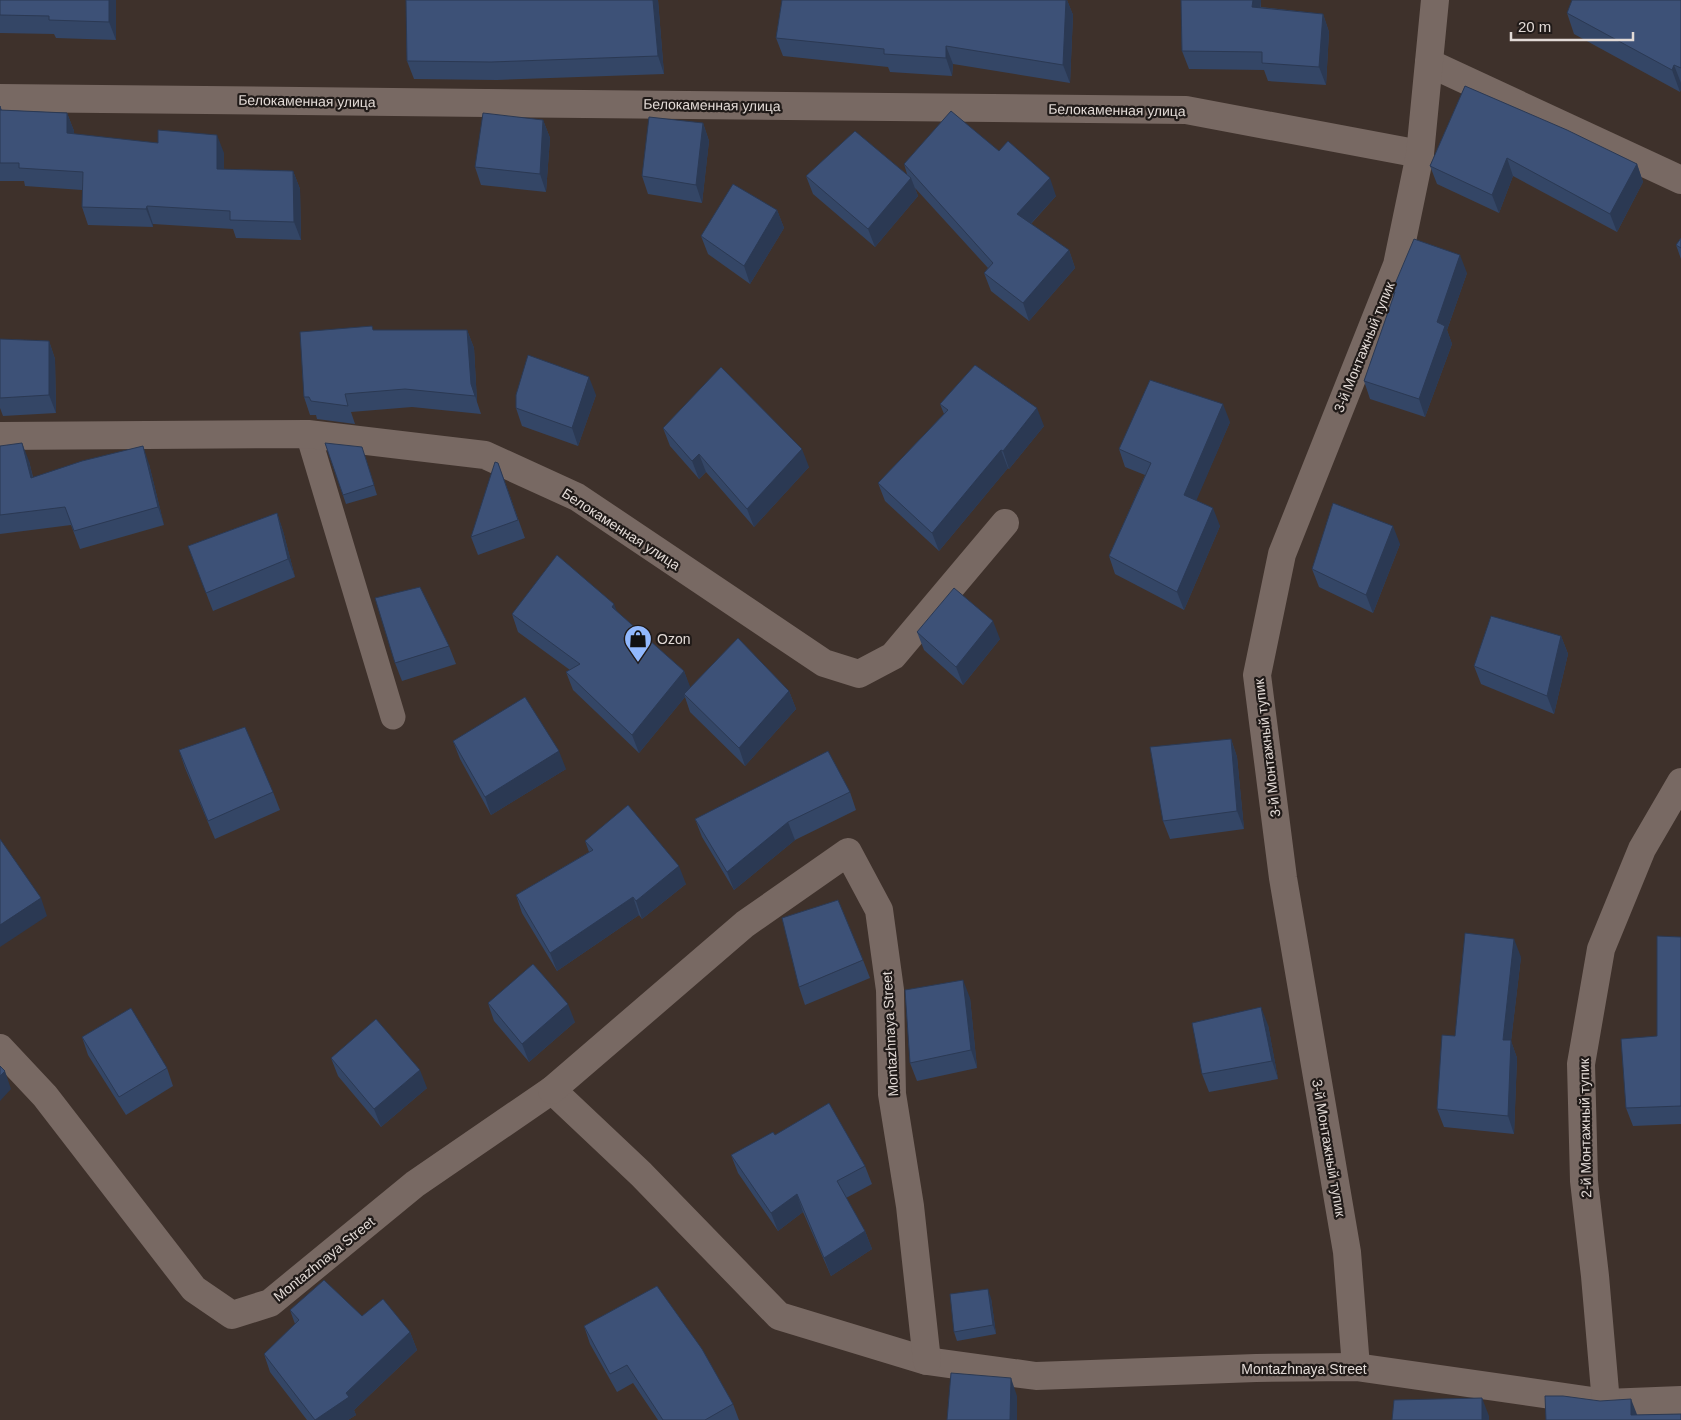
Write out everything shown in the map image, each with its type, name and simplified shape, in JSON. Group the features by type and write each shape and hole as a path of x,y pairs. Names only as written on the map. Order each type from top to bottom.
{"street":[{"name":"3-й Монтажный тупик","path":"1356,1367 1347,1252 1283,878 1257,675 1282,554 1397,265 1420,154 1435,0"},
{"path":"1429,64 1681,180"},
{"name":"Белокаменная улица","path":"0,98 1186,110 1420,154"},
{"name":"Белокаменная улица","path":"0,436 308,434 485,455 577,497 824,663 859,674 893,656 1005,524"},
{"name":"2-й Монтажный тупик","path":"1606,1403 1595,1276 1584,1181 1582,1064 1601,949 1642,849 1681,782"},
{"name":"Montazhnaya Street","path":"0,1048 44,1096 194,1290 232,1314 270,1303 415,1184 552,1090 745,924 848,852 879,910 890,990 892,1094 910,1206 927,1361"},
{"name":"Montazhnaya Street","path":"552,1090 640,1174 779,1316 927,1361 1036,1376 1256,1368 1356,1367 1606,1403 1681,1400"}],"lane":[{"path":"308,434 392,717"}],"building":[{"path":"0,0 109,0 109,22 49,20 49,16 0,15"},
{"path":"406,0 653,0 658,56 491,62 407,61"},
{"path":"782,0 1066,0 1063,65 946,46 946,58 884,54 884,49 776,38"},
{"path":"1181,0 1253,0 1252,7 1323,14 1319,67 1262,63 1262,52 1182,51"},
{"path":"1572,0 1681,0 1681,68 1674,65 1672,70 1567,13"},
{"path":"1465,86 1567,130 1637,164 1610,214 1507,158 1492,195 1430,166"},
{"path":"0,110 67,113 67,133 158,143 158,130 217,135 217,169 293,171 294,222 230,220 230,211 147,206 146,209 82,207 83,172 19,168 19,163 0,163"},
{"path":"951,111 999,151 1008,141 1050,178 1017,214 1069,250 1023,303 984,273 993,263 904,164"},
{"path":"483,113 543,120 540,174 475,167"},
{"path":"649,117 703,123 696,185 642,176"},
{"path":"855,131 911,178 868,229 806,176"},
{"path":"733,184 777,210 744,266 701,236"},
{"path":"1681,238 1681,248 1676,245"},
{"path":"1414,239 1460,255 1437,322 1445,326 1419,399 1364,381 1395,292 1392,291"},
{"path":"372,326 373,330 467,330 471,384 475,396 405,389 345,394 348,406 311,401 309,397 304,397 300,332"},
{"path":"0,339 49,341 49,395 0,398"},
{"path":"528,355 589,377 572,428 516,408 516,395"},
{"path":"975,365 1037,408 1003,451 1001,450 932,533 878,483 948,410 940,404"},
{"path":"721,367 802,449 747,509 699,454 692,461 663,428"},
{"path":"1150,380 1223,404 1184,495 1213,508 1177,592 1109,556 1151,463 1119,449"},
{"path":"22,443 31,478 82,461 143,446 158,507 74,531 65,507 0,515 0,446"},
{"path":"325,443 362,447 374,485 343,495"},
{"path":"495,462 498,463 518,520 471,537"},
{"path":"1333,503 1393,526 1366,595 1312,569"},
{"path":"277,513 288,559 206,593 188,546"},
{"path":"557,555 614,604 612,607 684,671 632,735 566,672 580,664 512,614"},
{"path":"420,587 449,646 395,663 375,598"},
{"path":"954,588 993,621 956,667 917,632"},
{"path":"1491,616 1561,636 1547,696 1474,666"},
{"path":"738,638 789,691 739,748 684,694"},
{"path":"525,697 559,751 485,797 453,741"},
{"path":"245,727 273,792 208,821 179,750"},
{"path":"1231,739 1237,811 1163,821 1150,747"},
{"path":"828,751 850,792 788,822 727,872 695,819"},
{"path":"628,805 679,866 636,901 633,897 550,953 516,895 593,850 585,841"},
{"path":"0,839 41,898 0,925"},
{"path":"838,900 863,960 799,987 782,918"},
{"path":"1465,933 1514,939 1503,1040 1511,1040 1508,1116 1437,1109 1442,1035 1455,1036"},
{"path":"1657,936 1681,937 1681,1106 1626,1108 1621,1039 1657,1036"},
{"path":"533,964 568,1004 522,1044 488,1003"},
{"path":"963,980 971,1050 910,1063 905,990"},
{"path":"1261,1007 1272,1061 1202,1074 1192,1023"},
{"path":"131,1008 167,1068 119,1097 82,1037"},
{"path":"376,1019 420,1070 374,1109 331,1058"},
{"path":"0,1066 5,1071 0,1076"},
{"path":"829,1103 865,1166 837,1181 865,1231 824,1258 797,1194 771,1213 731,1155 773,1132 775,1135"},
{"path":"324,1280 362,1316 383,1299 410,1332 346,1393 349,1397 315,1420 264,1354 299,1320 290,1310"},
{"path":"657,1286 702,1349 733,1404 705,1420 663,1420 627,1365 610,1374 584,1326"},
{"path":"988,1289 993,1325 954,1332 950,1294"},
{"path":"951,1373 1011,1378 1010,1420 947,1420"},
{"path":"1545,1396 1563,1396 1600,1401 1631,1399 1631,1415 1681,1414 1681,1420 1546,1420"},
{"path":"1482,1398 1482,1420 1392,1420 1394,1400"}],"place":[{"name":"Ozon","path":"638,663"}]}
